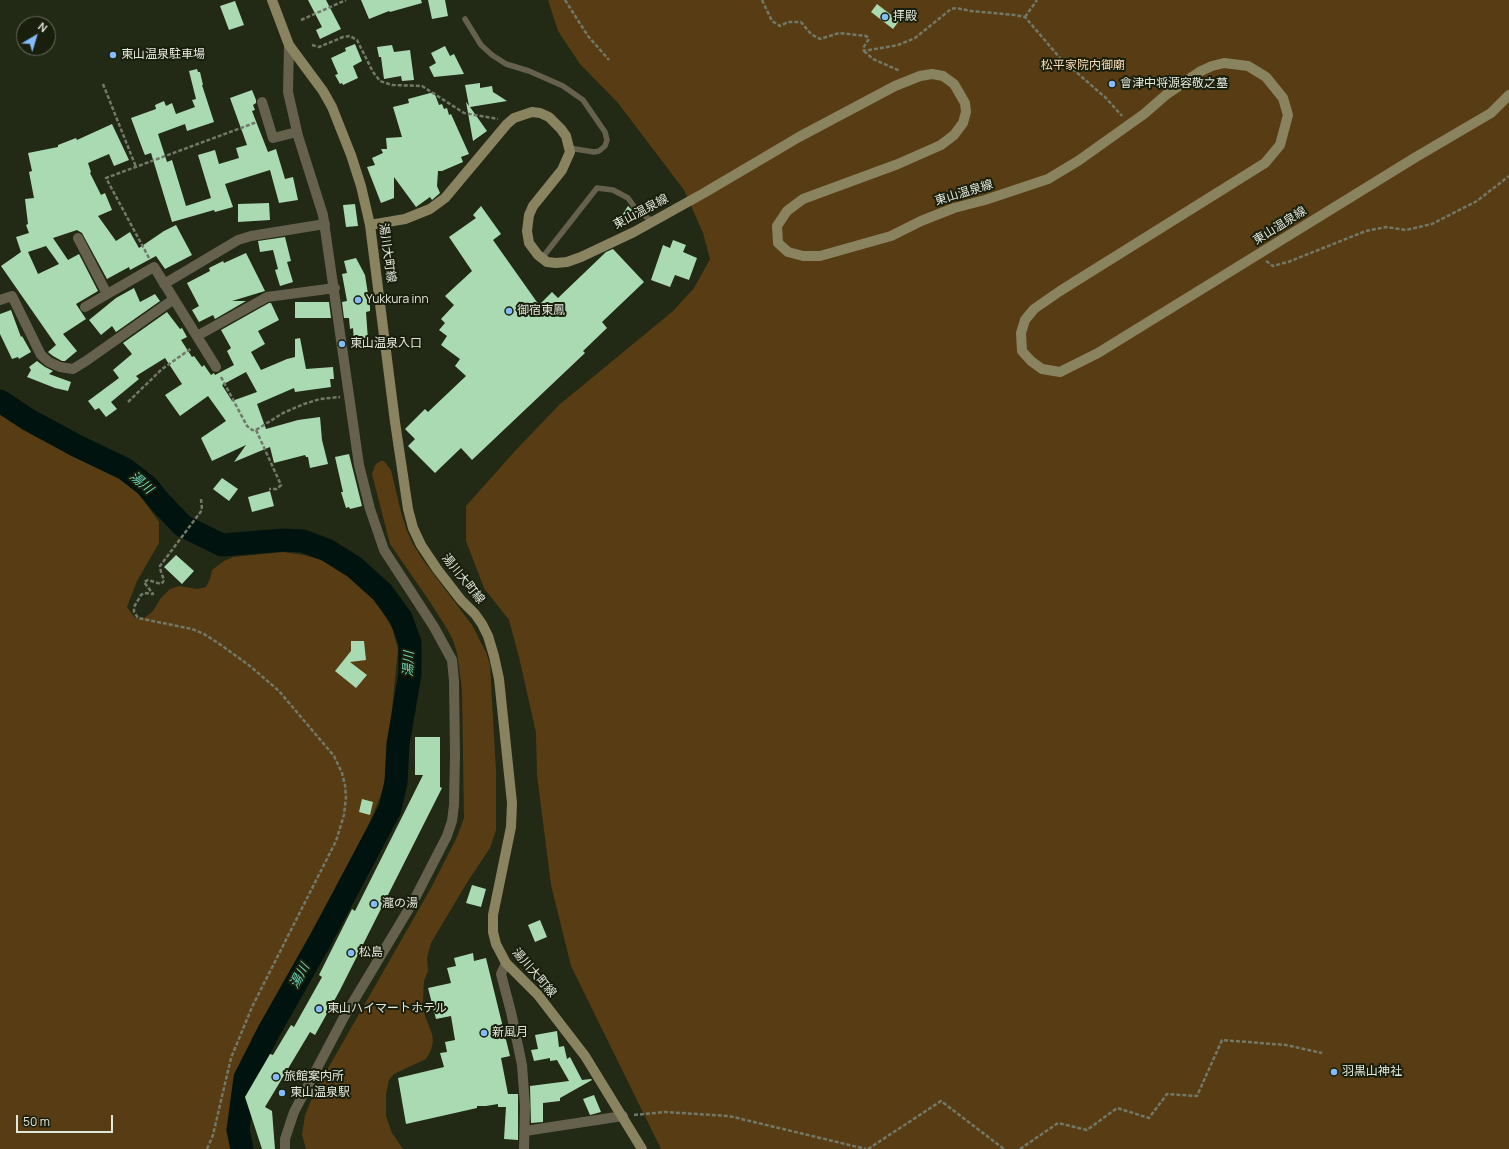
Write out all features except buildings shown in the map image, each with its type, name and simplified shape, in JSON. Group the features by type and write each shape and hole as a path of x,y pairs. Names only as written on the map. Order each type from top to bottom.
{"main road":[{"name":"湯川大町線","path":"272,0 290,45 319,85 332,107 351,155 361,186 370,225 395,422 408,509 413,528 421,545 438,569 461,600 475,614 482,624 488,636 494,656 512,804 511,827 493,915 493,932 496,944 506,963 538,994 585,1056 642,1149"},
{"name":"東山温泉線","path":"542,258 547,262 556,263 581,258 653,222 799,137 895,86 920,76 932,74 944,76 954,84 965,103 966,112 963,123 954,135 941,145 898,164 803,199 787,211 777,226 778,243 788,252 803,256 820,256 851,248 891,236 921,221 954,208 985,200 1048,179 1144,114 1167,94 1201,71 1212,66 1224,63 1248,66 1266,77 1283,98 1288,115 1280,145 1265,163 1060,291 1034,309 1025,320 1021,333 1022,350 1030,361 1042,369 1060,372 1098,353 1416,157 1491,113 1509,95"},
{"path":"370,225 405,219 430,209 445,198 514,118 532,112 540,113 549,117 561,129 566,136 570,152 567,162 562,170 533,206 529,215 527,231 529,242 538,255 542,258"}],"street":[{"path":"285,1149 285,1139 294,1112 344,1017 413,902 447,836 452,820 454,805 455,739 454,681 452,660 434,627 384,550 370,509 359,465 325,224 297,132 288,92 290,45"},
{"path":"262,102 273,138 297,132"},
{"path":"164,284 238,240 251,236 325,224"},
{"path":"78,238 107,294"},
{"path":"85,307 154,267 216,367"},
{"path":"199,339 267,297 335,288"},
{"path":"0,300 12,296 41,355 49,362 60,367 73,369 174,299"},
{"path":"506,963 501,974 522,1065 525,1106 524,1149"},
{"path":"525,1131 623,1116"}],"lane":[{"path":"465,19 481,45 492,55 506,64 529,71 563,86 583,100 605,132 607,140 605,146 599,151 594,152 569,148"},
{"path":"542,258 597,188 614,190 628,198 636,209 653,222"}],"path":[{"path":"301,20 346,0"},
{"path":"565,0 588,36 609,60"},
{"path":"762,0 772,21 780,26 788,22 801,22 811,34 820,39 839,33 866,36 869,39 863,48 864,51"},
{"path":"1025,17 1038,0"},
{"path":"864,51 898,45 915,38 946,12 956,8 972,11 1015,14 1025,17 1060,58 1106,98 1122,116"},
{"path":"312,45 319,47 343,37 350,36 357,40 373,72 380,81 392,86 422,86 464,113 510,122"},
{"path":"864,51 873,59 903,72 897,77"},
{"path":"102,84 136,167"},
{"path":"154,267 106,178 267,118"},
{"path":"1257,255 1273,266 1342,242 1366,231 1386,227 1406,230 1432,224 1478,200 1509,176"},
{"path":"128,402 162,369 199,339"},
{"path":"216,367 247,426 252,430 256,430 283,413 304,404 320,399 350,396"},
{"path":"256,430 281,485 277,489 269,489"},
{"path":"201,499 202,510 160,566 164,580 163,582 160,584 148,580 144,582 153,594 144,593 141,595 134,608 134,612 138,618 192,629 204,634 250,666 279,691 334,756 342,773 346,797 344,815 336,842 252,1007 231,1058 213,1135 207,1149"},
{"path":"1020,1149 1058,1123 1088,1130 1117,1108 1149,1118 1167,1094 1197,1096 1222,1040 1286,1045 1322,1053"},
{"path":"623,1116 665,1112 729,1116 867,1149 941,1101 1004,1149"}],"green space":[{"name":"松平家院内御廟","path":"548,0 1509,0 1509,1149 661,1149 571,966 551,885 537,775 536,733 519,657 509,620 484,588 466,541 466,506 515,451 559,405 673,311 694,288 710,259 703,233 684,190 618,103 580,64 558,31"},
{"path":"0,408 111,470 130,484 159,522 159,543 137,581 127,607 135,618 144,618 153,611 161,598 170,589 179,586 197,589 206,587 212,570 224,561 233,557 283,552 304,555 329,562 356,582 379,605 393,630 398,650 384,787 362,842 252,1038 237,1086 232,1149 0,1149"},
{"path":"380,461 384,461 391,470 401,512 413,544 423,560 472,625 486,652 490,665 496,771 496,830 490,848 468,881 431,943 427,958 428,971 424,981 423,1002 425,1016 432,1034 433,1041 431,1050 426,1059 394,1074 389,1080 386,1094 386,1116 392,1133 403,1149 306,1149 302,1135 305,1115 315,1091 431,888 457,837 464,818 462,690 457,653 453,640 446,627 390,544 372,474 375,465"}],"waterway":[{"name":"湯川","path":"0,401 29,420 77,446 125,469 147,486 183,526 222,545 283,540 303,541 327,550 354,567 382,592 401,618 410,643 410,674 398,744 396,782 390,809 245,1078 238,1130 242,1149"}],"place":[{"name":"拝殿","path":"885,17"},
{"name":"東山温泉駐車場","path":"113,55"},
{"name":"會津中将源容敬之墓","path":"1112,84"},
{"name":"Yukkura inn","path":"358,300"},
{"name":"御宿東鳳","path":"509,311"},
{"name":"東山温泉入口","path":"342,344"},
{"name":"瀧の湯","path":"374,904"},
{"name":"松島","path":"351,953"},
{"name":"東山ハイマートホテル","path":"319,1009"},
{"name":"新風月","path":"484,1033"},
{"name":"羽黒山神社","path":"1334,1072"},
{"name":"旅館案内所","path":"276,1077"},
{"name":"東山温泉駅","path":"282,1093"}]}
